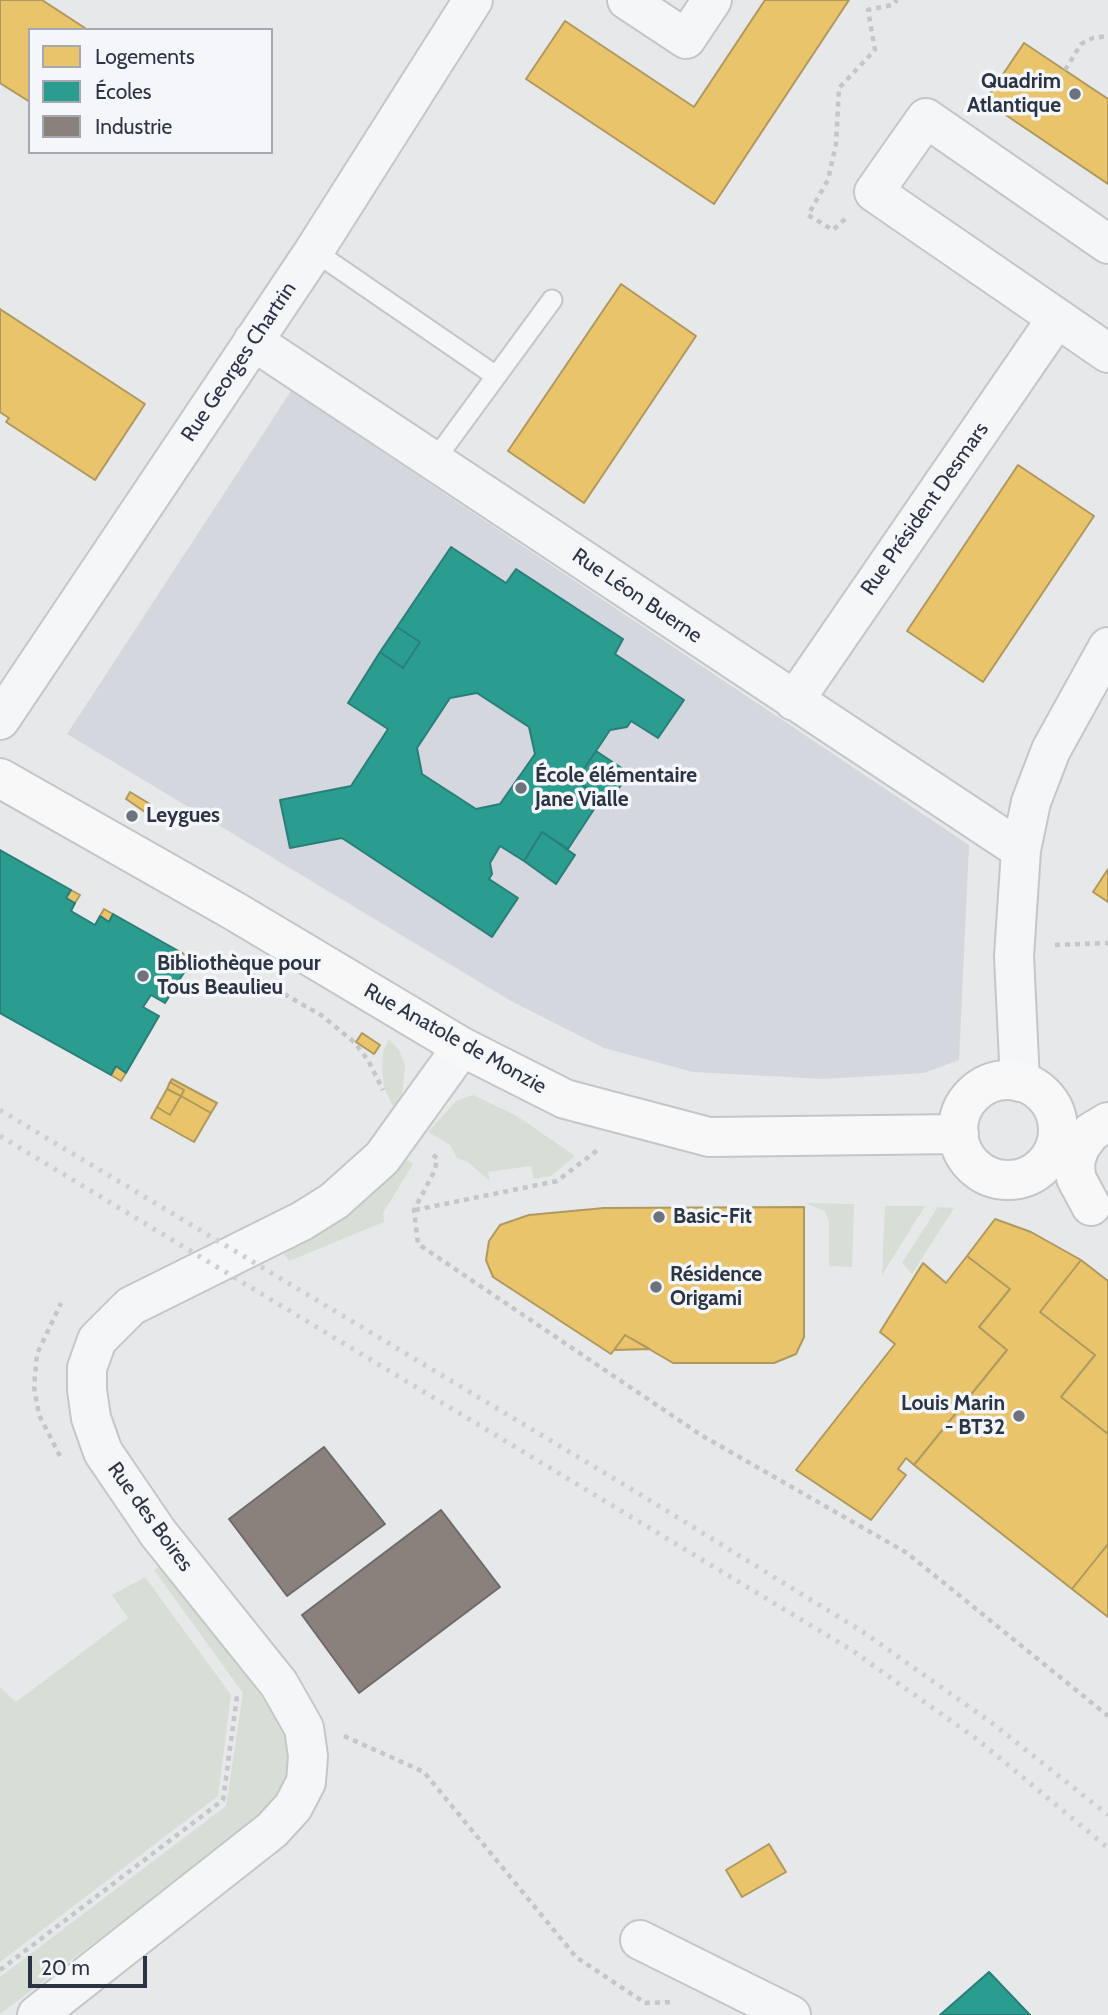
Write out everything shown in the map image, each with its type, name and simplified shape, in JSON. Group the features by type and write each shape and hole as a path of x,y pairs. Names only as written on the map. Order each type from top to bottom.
{"street":[{"name":"Rue Georges Chartrin","path":"0,720 314,251 473,0"},
{"path":"626,0 686,39 712,0"},
{"path":"1108,244 926,118 874,192 1108,353"},
{"name":"Rue Président Desmars","path":"794,701 1057,318"},
{"name":"Rue Léon Buerne","path":"253,341 1021,850"},
{"path":"1020,1082 1014,956 1021,850 1031,802 1051,750 1108,648"},
{"name":"Rue Anatole de Monzie","path":"0,778 236,912 463,1047 565,1100 636,1121 709,1137 959,1135"},
{"name":"Rue des Boires","path":"37,2015 272,1830 293,1807 306,1782 308,1756 304,1728 279,1684 158,1533 103,1452 91,1418 87,1368 97,1340 131,1306 302,1222 359,1180 401,1133 463,1047"},
{"path":"1008,1080 1020,1082 1042,1093 1053,1108 1058,1126 1056,1144 1049,1159 1037,1171 1020,1179 1003,1180 988,1176 975,1167 964,1154 959,1135 964,1108 974,1094 990,1084 1008,1080"},
{"path":"1053,1108 1107,1122"},
{"path":"1100,1211 1076,1178 1075,1162 1080,1147 1091,1132 1107,1122"},
{"path":"1020,1179 1100,1211"},
{"path":"640,1940 791,2015"}],"lane":[{"path":"314,251 496,376"},
{"path":"434,461 552,300"}],"path":[{"path":"874,192 833,230 808,215 828,180 836,144 839,88 875,50 869,10 892,5 897,0"},
{"path":"1065,70 1082,44 1093,38 1108,36"},
{"path":"1055,945 1108,943"},
{"path":"235,961 263,982 321,1015 354,1042 368,1060 385,1096"},
{"path":"636,1121 557,1181 414,1210 418,1244 701,1435 907,1553 1108,1716"},
{"path":"0,1970 223,1800 237,1694"},
{"path":"304,1728 321,1726 424,1772 576,1957 645,2003 683,2001"}],"shaded area":[{"name":"École élémentaire Jane Vialle","path":"291,391 969,845 959,1060 924,1073 823,1079 693,1072 604,1048 511,1001 67,734"},
{"path":"389,1039 399,1050 405,1066 402,1095 394,1108 384,1087 382,1068 383,1052"},
{"path":"473,1095 517,1116 575,1156 551,1176 534,1179 531,1166 488,1172 490,1181 468,1162 457,1158 450,1145 428,1132 456,1101"},
{"path":"405,1158 413,1164 383,1213 384,1222 289,1261 283,1252 349,1213"},
{"path":"805,1203 854,1204 852,1267 829,1266 829,1221 825,1211"},
{"path":"885,1206 925,1206 882,1275"},
{"path":"938,1207 954,1208 912,1274 902,1263"},
{"path":"161,1566 279,1719 288,1748 288,1778 267,1812 0,2014 0,1977 226,1806 243,1693 154,1570"},
{"path":"145,1577 231,1695 218,1796 0,1962 0,1687 16,1702 128,1618 112,1595"}],"building: Logements":[{"path":"0,0 42,0 85,28 28,28 28,101 0,83"},
{"path":"765,0 849,0 714,204 526,79 565,21 694,107"},
{"path":"1024,43 1108,99 1108,184 985,101"},
{"path":"621,284 696,336 584,503 508,451"},
{"path":"0,309 145,404 95,480 6,422 9,418 0,412"},
{"path":"1018,465 1094,516 983,682 907,631"},
{"path":"130,792 150,804 145,812 126,799"},
{"path":"1108,869 1108,902 1093,892"},
{"path":"71,890 80,895 75,903 66,898"},
{"path":"104,909 113,914 109,922 100,916"},
{"path":"182,953 191,958 188,966 178,959"},
{"path":"362,1033 380,1045 374,1054 356,1042"},
{"path":"116,1066 126,1073 121,1081 111,1075"},
{"path":"172,1079 217,1103 211,1113 181,1096 184,1090 170,1082"},
{"path":"170,1082 184,1090 181,1096 167,1089"},
{"path":"167,1089 181,1096 170,1115 157,1107"},
{"path":"181,1096 211,1113 194,1142 151,1118 157,1107 170,1115"},
{"name":"Résidence Origami","path":"804,1207 804,1337 796,1354 774,1363 673,1363 625,1335 611,1354 493,1277 486,1260 489,1241 500,1225 529,1215 604,1208"},
{"name":"Louis Marin - BT32","path":"995,1219 1031,1232 1081,1260 1040,1312 1095,1355 1061,1397 1108,1434 1108,1544 1072,1589 914,1465 1007,1350 979,1327 1010,1289 967,1256"},
{"path":"967,1256 1010,1289 979,1327 1007,1350 914,1465 906,1458 898,1469 906,1475 871,1520 796,1470 895,1344 880,1332 923,1263 946,1283"},
{"path":"1081,1260 1108,1281 1108,1434 1061,1397 1095,1355 1040,1312"},
{"path":"625,1335 650,1349 614,1350"},
{"path":"1108,1544 1108,1617 1072,1589"},
{"path":"769,1844 786,1872 742,1897 726,1870"}],"building: Écoles":[{"path":"451,547 506,583 516,569 623,639 615,654 684,700 658,738 631,721 627,727 610,730 576,781 602,797 568,849 542,832 524,861 500,846 490,863 492,874 489,879 518,898 492,937 342,838 290,848 280,800 351,786 388,729 348,703 380,652 403,668 420,642 397,627","holes":["477,693 529,727 535,754 500,804 476,809 422,774 417,748 450,698"]},
{"path":"397,627 420,642 403,668 380,652"},
{"path":"596,751 629,773 609,803 576,781"},
{"path":"542,832 575,855 556,884 524,861"},
{"path":"0,850 71,890 66,898 75,903 71,911 95,925 100,916 109,922 113,914 182,953 178,959 188,966 165,1003 151,995 143,1007 159,1016 126,1073 116,1066 111,1075 0,1013"},
{"path":"989,1972 1030,2015 940,2015"}],"building: Industrie":[{"path":"324,1447 385,1524 287,1596 229,1519"},
{"path":"441,1510 500,1587 359,1693 302,1615"}],"railway":[{"path":"0,1110 633,1490 863,1632 992,1723 1108,1815"},
{"path":"0,1136 850,1649 978,1740 1108,1848"}],"place":[{"name":"Quadrim Atlantique","path":"1075,94"},
{"name":"École élémentaire Jane Vialle","path":"521,788"},
{"name":"Leygues","path":"132,816"},
{"name":"Bibliothèque pour Tous Beaulieu","path":"143,976"},
{"name":"Basic-Fit","path":"659,1217"},
{"name":"Résidence Origami","path":"656,1287"},
{"name":"Louis Marin - BT32","path":"1019,1416"}]}
